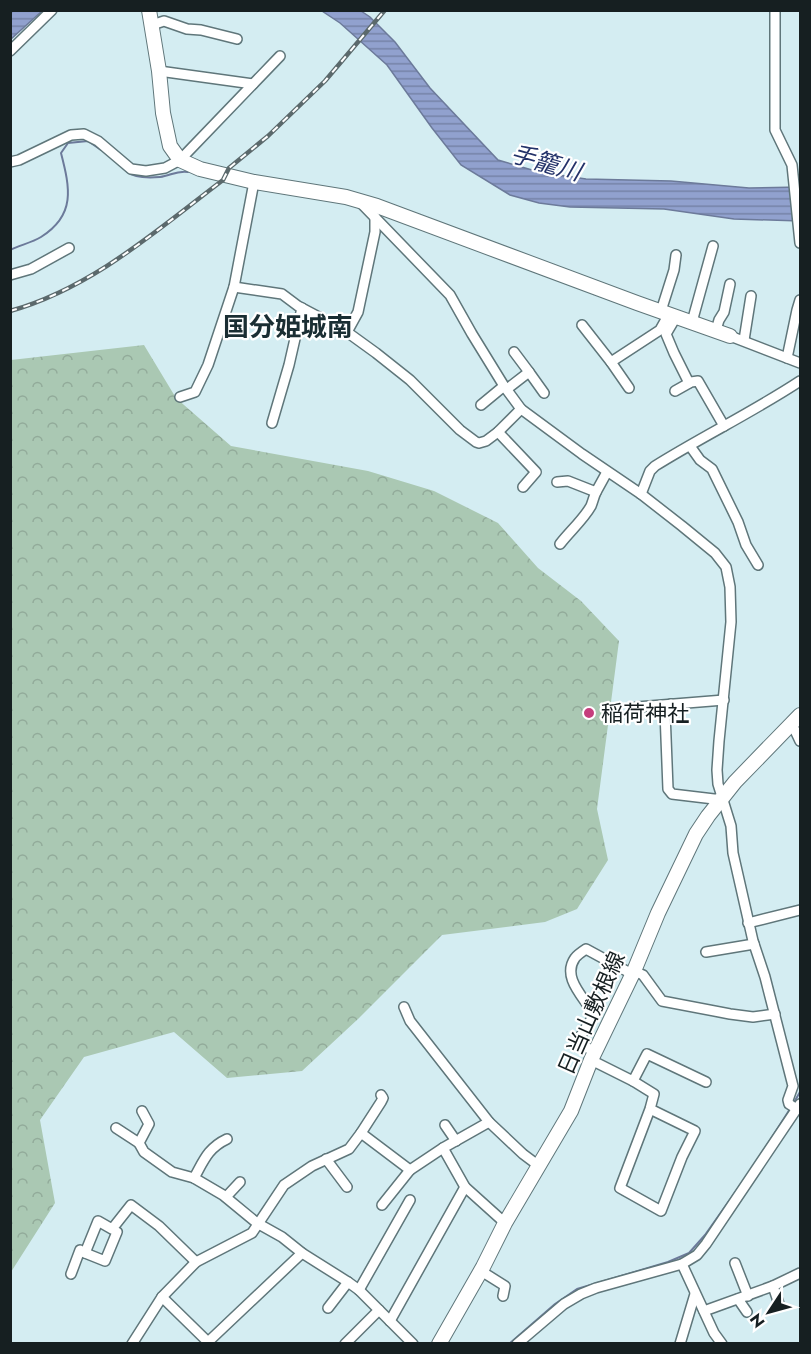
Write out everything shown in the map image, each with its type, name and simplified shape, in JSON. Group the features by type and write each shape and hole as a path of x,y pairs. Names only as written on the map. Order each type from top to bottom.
{"street":[{"path":"10,51 52,10"},
{"path":"149,10 164,113 171,146 180,160 200,169 254,182 346,197 438,228 801,363"},
{"path":"775,10 775,130 795,166 800,239"},
{"path":"152,25 164,21 188,29 237,39"},
{"path":"10,162 19,160 71,135 84,134 98,141 131,169 146,171 165,168 180,160 280,56"},
{"path":"159,71 253,84"},
{"path":"180,397 195,392 208,365 234,287 254,182"},
{"path":"360,202 450,295 505,387 521,409 641,495 715,553 726,567 730,587 731,622 719,741 718,784 731,826 733,854 748,923 765,977 793,1086 788,1100 795,1106 697,1255 682,1264 581,1294 564,1304 517,1344"},
{"path":"347,332 358,312 375,232 375,217"},
{"path":"692,322 712,246"},
{"path":"10,276 31,269 69,248"},
{"path":"676,255 666,334 689,383"},
{"path":"716,330 724,312 730,284"},
{"path":"234,287 282,294 302,308 347,332 410,380 460,430 479,443 483,443 498,432 521,409"},
{"path":"737,338 751,296"},
{"path":"787,358 801,300"},
{"path":"272,423 289,365 302,308"},
{"path":"610,362 660,330 669,314"},
{"path":"582,325 629,388"},
{"path":"514,352 544,393"},
{"path":"481,405 529,372"},
{"path":"675,391 698,381 724,426"},
{"path":"641,495 650,471 655,466 801,381"},
{"path":"498,432 536,472 523,488"},
{"path":"690,446 700,460 712,469 758,565"},
{"path":"560,544 591,506 607,472"},
{"path":"558,482 568,482 596,492"},
{"path":"637,707 724,700"},
{"path":"671,704 665,712 668,789 672,794 714,800 723,799"},
{"path":"796,720 801,741"},
{"name":"日当山敷根線","path":"439,1344 570,1111 658,913 696,834 735,782 796,720"},
{"path":"748,923 801,910"},
{"path":"706,952 754,944"},
{"path":"650,1109 695,1131 661,1211 620,1188 654,1094 593,1056 577,1042 594,1015 574,986 570,970 575,958 586,948 633,973 643,975 662,1001 753,1017 775,1014"},
{"path":"404,1007 410,1020 489,1122 539,1166"},
{"path":"633,1081 647,1054 706,1082"},
{"path":"132,1344 162,1297 196,1262 252,1233 284,1185 326,1159 349,1149 381,1102 383,1098 381,1095"},
{"path":"139,1143 149,1124 142,1112"},
{"path":"382,1205 410,1170 489,1122"},
{"path":"445,1125 456,1141"},
{"path":"116,1128 139,1143 144,1152 172,1172 194,1178 226,1197 257,1224 282,1237 302,1253 348,1282 359,1290 413,1344"},
{"path":"361,1133 410,1170"},
{"path":"194,1178 209,1151 227,1139"},
{"path":"443,1148 465,1187 505,1223"},
{"path":"326,1159 347,1187"},
{"path":"226,1197 240,1182"},
{"path":"390,1321 465,1187"},
{"path":"359,1290 410,1200"},
{"path":"112,1229 131,1205 159,1226 196,1262"},
{"path":"71,1274 81,1250 85,1253 105,1261 117,1232 98,1221 85,1253"},
{"path":"162,1297 209,1343 302,1253"},
{"path":"735,1263 748,1296"},
{"path":"682,1264 714,1333 722,1344"},
{"path":"481,1271 505,1286 503,1296"},
{"path":"704,1311 748,1296 801,1273"},
{"path":"328,1308 348,1282"},
{"path":"773,1286 779,1304"},
{"path":"680,1344 695,1294"},
{"path":"738,1299 747,1312"},
{"path":"349,1342 379,1310"}],"green space":[{"path":"144,345 176,398 231,446 368,471 434,491 498,523 538,568 581,601 619,641 597,809 608,860 577,909 545,922 442,935 302,1071 227,1078 174,1032 84,1057 40,1120 55,1203 11,1272 11,360"}],"water":[{"path":"13,10 42,11 11,39 11,13"},
{"path":"322,11 361,11 370,17 395,42 430,88 498,160 539,172 586,179 671,181 749,188 800,187 800,221 734,219 664,209 570,207 539,203 510,195 461,165 387,65 340,23"}],"waterway":[{"path":"10,250 41,237 60,220 68,200 67,178 61,153 68,143 88,141 101,150"},
{"path":"126,171 137,176 151,177 188,172"},
{"path":"793,1104 800,1092"},
{"path":"751,1170 790,1109"},
{"path":"509,1344 555,1304 577,1289 668,1262 689,1253 705,1235 741,1184"}],"railway":[{"path":"10,311 40,301 96,273 223,180 229,168 268,136 325,81 385,10"}],"place":[{"name":"稲荷神社","path":"589,713"}],"district":[{"name":"国分姫城南","path":"288,327"}],"water label":[{"name":"手籠川","path":"546,163"}]}
